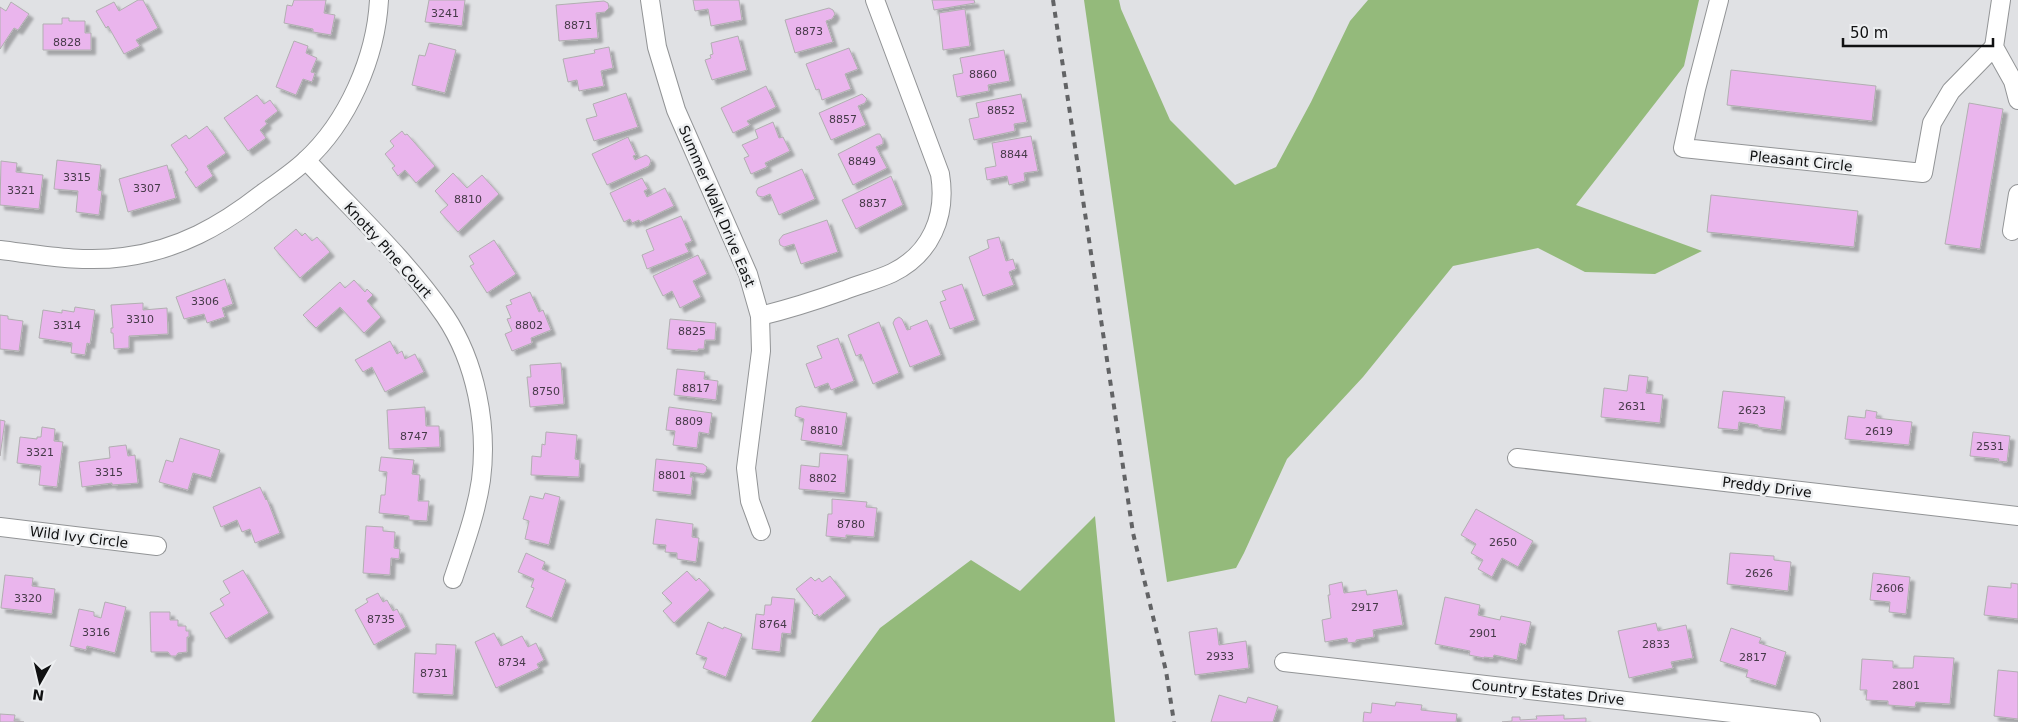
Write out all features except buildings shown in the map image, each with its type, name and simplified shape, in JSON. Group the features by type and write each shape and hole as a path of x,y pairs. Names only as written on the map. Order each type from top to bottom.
{"street":[{"path":"0,250 75,259 104,259 150,252 213,228 237,214 306,160 330,132 350,100 362,75 374,40 379,0"},
{"name":"Summer Walk Drive East","path":"650,0 657,47 676,110 748,274 760,316 761,351 746,468 750,501 761,531"},
{"path":"760,316 790,309 892,273 915,258 927,245 936,228 942,202 940,174 875,0"},
{"name":"Pleasant Circle","path":"1719,0 1696,88 1683,148 1923,173 1932,123 1951,91 1994,47"},
{"path":"2001,0 1994,47 2013,81 2018,100"},
{"name":"Knotty Pine Court","path":"306,160 424,286 455,333 469,368 481,422 482,468 472,524 453,579"},
{"path":"2012,231 2018,194"},
{"name":"Preddy Drive","path":"1517,458 2018,516"},
{"name":"Wild Ivy Circle","path":"0,527 157,546"},
{"name":"Country Estates Drive","path":"1284,662 1811,722"}],"green space":[{"path":"1084,0 1119,0 1121,9 1170,120 1235,185 1276,167 1311,102 1350,21 1368,0 1699,0 1684,66 1576,205 1702,251 1655,274 1585,272 1538,248 1453,266 1363,377 1287,459 1236,568 1167,582"},
{"path":"1095,516 1115,722 811,722 880,628 971,560 1020,591"}],"railway":[{"path":"1053,0 1133,533 1166,671 1174,722"}]}
